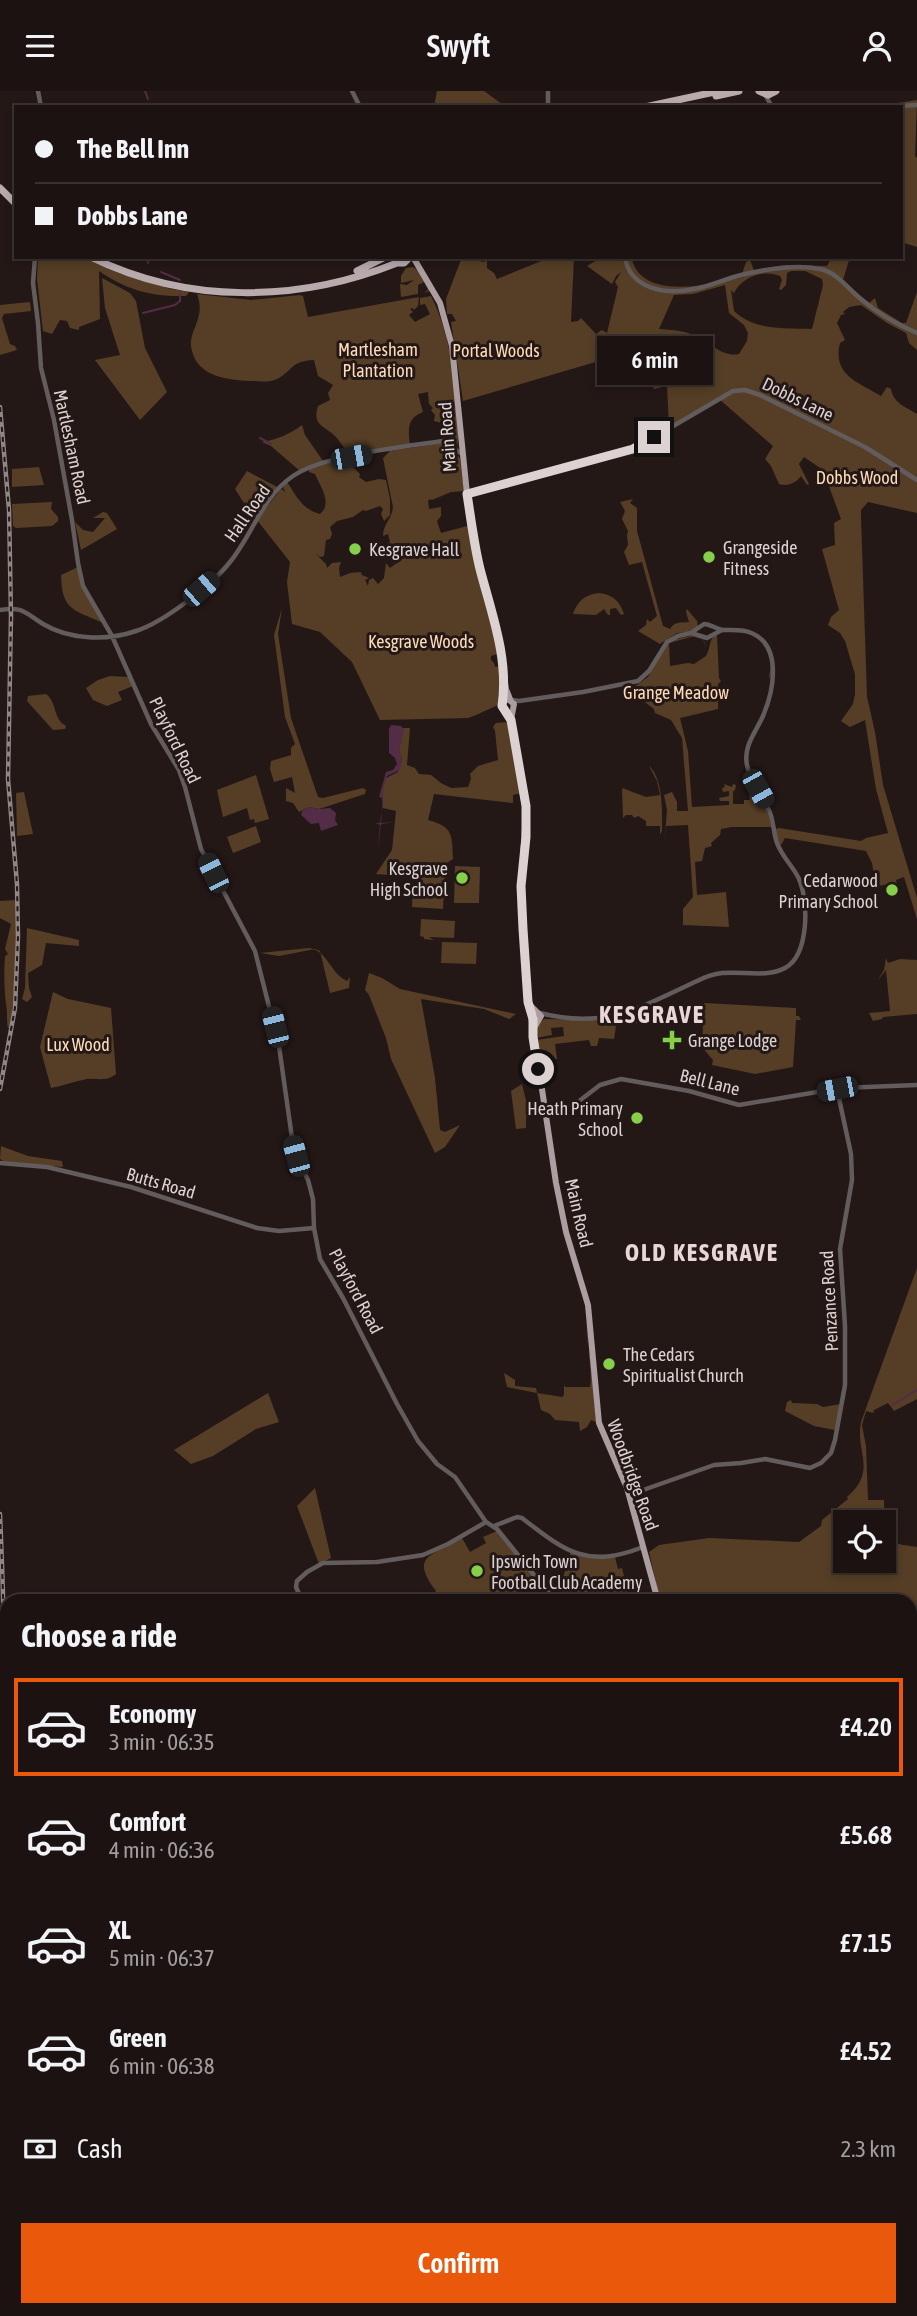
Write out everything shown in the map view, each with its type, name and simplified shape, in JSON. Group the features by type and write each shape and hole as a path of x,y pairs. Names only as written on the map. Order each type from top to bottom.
{"highway":[{"path":"654,105 719,91"},
{"path":"674,105 739,91"},
{"path":"760,92 768,95 776,91"},
{"path":"0,188 14,204"},
{"path":"95,259 161,284 233,293 270,293 319,286 400,259"},
{"path":"106,259 164,280 236,289 283,287 320,281 400,259"}],"main road":[{"path":"400,259 422,270"},
{"name":"Main Road","path":"400,259 422,270 440,303 452,346 467,494 479,563 502,655 526,812 521,889 527,989 530,1005 537,1017 533,1035 562,1217 588,1305 596,1398"},
{"name":"Woodbridge Road","path":"596,1398 602,1433 629,1495 656,1594"}],"street":[{"path":"548,91 549,105"},
{"name":"Martlesham Road","path":"35,259 33,283 41,368 54,420 78,563 83,586 112,636"},
{"path":"626,259 636,280 649,287 668,291 692,290 730,277 767,270 803,267 821,269 834,275 878,312 917,333"},
{"name":"Dobbs Lane","path":"467,494 633,449 725,395 742,390 760,395 857,443 917,480"},
{"name":"Hall Road","path":"0,610 19,608 43,624 74,636 92,638 138,631 163,619 217,575 230,562 267,504 285,482 300,472 320,463 443,440 462,454"},
{"path":"509,704 638,681 649,671 667,642 691,633 706,623 725,630 742,630 755,634 765,643 772,659 772,681 769,700 747,747 746,760 749,773 770,813 779,849 801,884 804,905 800,952 792,963 780,970 709,976 624,1014 582,1019 537,1017"},
{"path":"712,627 712,635"},
{"path":"699,629 701,636"},
{"path":"691,633 707,638 725,630"},
{"name":"Playford Road","path":"112,636 151,724 179,769 201,849 255,951 279,1046 296,1156 308,1180 313,1199 314,1228 320,1259 344,1297 418,1441 437,1464 455,1477 486,1522 494,1526 549,1594"},
{"name":"Bell Lane","path":"546,1113 570,1107 600,1085 621,1079 695,1092 742,1105 837,1089 917,1085"},
{"name":"Penzance Road","path":"629,1495 711,1465 771,1459 805,1468 817,1466 831,1453 846,1379 840,1243 851,1196 852,1175 837,1089"},
{"name":"Butts Road","path":"1,1163 47,1167 131,1187 257,1228 279,1231 314,1228"},
{"path":"494,1526 517,1517 522,1518 557,1545 600,1558 644,1546"},
{"path":"299,1594 297,1581 323,1563 377,1562 423,1555 486,1522"}],"green space":[{"path":"437,91 484,91 503,105 434,105"},
{"path":"917,100 917,247 903,243 903,105 886,105"},
{"path":"38,259 89,259 121,274 189,292 186,296 150,294 130,288 99,271 100,319 79,327 79,330 70,328 67,321 60,320 52,334 43,331 37,279"},
{"path":"461,259 487,261 487,268 497,279 546,259 574,259 571,322 581,318 596,334 602,330 607,333 618,287 615,282 621,272 612,284 587,266 599,259 632,259 642,276 652,282 677,287 706,285 744,277 746,262 750,260 754,270 787,265 827,266 831,259 849,259 843,280 869,303 875,298 878,308 902,323 906,323 917,292 917,350 909,343 906,333 861,305 849,307 837,323 845,340 840,343 839,354 843,370 856,382 881,396 887,387 891,389 897,401 917,414 917,513 868,502 861,510 861,517 867,697 883,785 917,898 917,919 904,877 896,880 897,886 892,887 889,884 876,889 872,863 866,851 785,838 781,846 776,835 775,829 779,828 861,841 888,833 876,789 865,720 850,727 841,721 853,704 855,674 845,641 840,633 828,625 831,617 839,610 822,549 835,545 834,523 841,519 823,470 804,457 799,464 809,484 807,485 801,476 791,484 779,484 765,459 773,446 718,398 669,426 667,386 654,389 652,383 665,380 667,384 667,375 639,381 635,362 637,382 629,381 622,385 616,356 463,401 451,322 456,321 452,314 447,314 446,299","holes":["805,271 822,279 823,285 812,329 761,325 734,311 731,290 734,293 748,279 761,274 774,274 782,280 781,290 786,285 787,273","725,285 729,313 744,325 748,333 747,341 739,354 727,354 689,333 659,329 674,295 693,294"]},
{"path":"413,267 419,271 430,291 424,293 428,290 424,282 418,285 418,294 401,297 400,284 407,285 414,280 401,283 401,276 406,268"},
{"path":"102,278 130,293 136,301 145,348 167,392 140,420 95,360 120,355 105,308"},
{"name":"Martlesham Plantation","path":"197,294 251,300 300,295 303,296 308,317 419,297 418,306 414,310 410,309 413,312 409,315 415,322 430,314 425,304 420,305 420,298 431,296 445,331 454,372 458,414 457,450 443,438 442,423 434,421 435,415 429,404 428,392 418,394 423,412 411,421 410,445 349,456 336,437 318,421 318,406 330,400 328,393 333,385 318,376 314,360 300,362 277,379 267,381 233,380 207,372 195,360 191,344 200,311"},
{"path":"30,302 31,311 4,314 2,318 10,344 17,350 0,355 0,305"},
{"path":"302,425 305,435 323,461 300,471 271,446 262,442 283,436"},
{"name":"Kesgrave Woods","path":"443,443 460,458 464,491 430,499 429,509 441,507 441,516 437,521 441,533 471,525 500,656 491,656 491,660 495,667 500,666 502,700 498,705 468,718 380,720 352,662 320,632 292,624 287,582 290,562 257,520 281,489 286,492 283,488 287,482 304,506 320,514 325,505 324,494 315,474 309,472 309,469 317,465 370,455 354,461 353,467 366,482 386,480 390,515 384,521 381,514 383,509 380,506 337,521 330,527 332,534 330,539 326,540 324,556 320,557 315,553 327,568 332,563 341,562 340,577 361,572 369,578 365,580 368,586 369,580 373,578 378,584 384,578 386,563 390,568 400,561 396,557 396,545 384,546 390,542 388,534 383,536 393,507 383,458 390,451"},
{"path":"39,467 44,485 12,487 12,469"},
{"path":"247,471 279,488 256,519 235,489"},
{"path":"633,499 630,503 637,508 637,531 663,626 670,629 676,624 689,622 687,609 697,621 698,627 690,632 677,633 660,644 638,631 646,625 647,619 650,622 657,616 642,562 629,565 624,552 628,545 628,531 622,519 625,511 620,502"},
{"path":"52,502 51,509 58,521 52,526 13,526 12,504"},
{"path":"103,512 107,513 117,529 81,550 75,522 83,530 93,532 105,518 93,518"},
{"path":"78,567 81,582 103,623 71,607 64,596 61,575"},
{"path":"599,593 615,599 624,614 621,615 616,608 610,609 610,615 604,609 596,615 573,614 583,599"},
{"path":"282,608 278,634 291,718 318,797 363,788 366,790 365,794 319,809 309,807 299,812 293,803 286,801 286,788 295,793 292,777 274,782 270,769 271,761 291,755 291,748 295,744 285,717 274,635"},
{"name":"Grange Meadow","path":"722,631 749,633 758,638 734,632 717,634 721,681 718,684 718,709 680,718 688,751 692,807 729,805 729,801 720,801 719,798 729,796 729,791 723,792 724,784 732,787 733,784 736,785 733,804 744,804 744,800 750,800 749,795 755,797 755,804 764,806 751,782 766,807 772,827 721,829 720,835 711,843 712,846 705,848 702,861 695,862 697,895 726,892 729,927 683,925 683,909 693,897 688,825 666,826 664,847 667,810 664,795 672,792 677,802 677,811 688,811 682,738 671,720 655,713 654,709 641,699 637,687 634,687 648,677 669,643 670,666 694,664 706,656 712,639 717,633"},
{"path":"695,635 701,639 695,636 669,643"},
{"path":"110,676 128,677 133,686 118,692 122,700 107,706 93,700 86,688"},
{"path":"46,694 59,719 66,726 65,729 53,730 27,701 28,696"},
{"path":"509,722 522,793 513,795 513,803 434,794 428,820 447,829 452,843 453,859 442,866 414,867 404,876 376,874 392,850 396,811 383,808 382,792 386,778 398,772 402,760 399,750 403,728 410,728 407,765 415,768 419,774 431,775 451,788 468,787 470,774 478,766 498,760 493,727 496,723"},
{"path":"649,766 654,772 660,788 662,831 660,834 660,826 646,826 646,821 638,816 634,818 632,815 626,815 623,818 622,788 646,797 660,795 657,781"},
{"path":"256,775 269,819 255,823 254,819 250,820 247,808 223,817 217,790"},
{"path":"24,792 33,834 17,836 16,793"},
{"path":"256,826 261,842 233,853 227,837"},
{"path":"455,866 480,867 479,903 454,903"},
{"path":"420,872 445,872 444,888 441,889 444,889 443,909 412,907 413,888 419,888"},
{"path":"17,900 17,951 11,1028 8,1028 4,974 5,956 8,954 5,949 11,924 0,918 0,901"},
{"path":"421,919 455,921 454,938 424,939 420,936"},
{"path":"27,928 79,940 79,946 46,943 42,965 28,973 32,997 27,1002 22,999 25,988"},
{"path":"442,942 477,943 476,964 441,963"},
{"path":"313,949 279,956 260,953"},
{"path":"321,953 341,977 347,981 350,977 349,988 330,993"},
{"path":"886,958 888,963 900,959 917,960 917,1014 883,1017 873,1021 869,1013 890,1011 886,970 877,981 884,970"},
{"path":"369,973 400,989 516,1014 509,1019 484,1009 421,999 435,1078 440,1130 445,1132 460,1125 445,1147 435,1153 391,1059 386,1038 365,990"},
{"name":"Lux Wood","path":"53,992 68,999 111,1008 116,1074 106,1079 87,1079 51,1088 40,1047"},
{"path":"704,1003 796,1008 796,1016 801,1020 796,1020 793,1067 755,1074 712,1065 713,1060 702,1047"},
{"path":"633,1013 640,1023 616,1026 614,1039 599,1038 597,1046 591,1046 589,1040 555,1044 557,1059 554,1059 554,1063 540,1068 536,1040 564,1036 563,1027 551,1028 552,1035 536,1038 537,1025 544,1019 585,1020"},
{"path":"522,1084 530,1117 526,1117 526,1128 516,1129 511,1091"},
{"path":"1,1146 28,1156 62,1161 63,1167 5,1162 0,1159"},
{"path":"917,1268 917,1399 894,1411 888,1403 873,1413 866,1411 862,1425 866,1446 868,1500 884,1500 884,1510 834,1510 848,1499 856,1487 861,1478 861,1422"},
{"path":"588,1350 592,1366 596,1422 591,1420 587,1427 580,1431 579,1422 555,1420 541,1410 537,1393 562,1397 564,1384 565,1387 590,1387"},
{"path":"504,1373 515,1380 515,1386 536,1388 537,1393 507,1387"},
{"path":"268,1393 279,1422 256,1429 213,1456 191,1464 174,1450"},
{"path":"791,1400 792,1403 817,1404 823,1407 841,1404 835,1430 814,1426 785,1411 787,1402"},
{"path":"315,1488 331,1558 319,1564 297,1506"},
{"path":"833,1511 833,1573 896,1573 896,1543 917,1547 917,1594 658,1594 649,1552 659,1545 709,1538 799,1542 821,1526 822,1520"},
{"name":"Ipswich Town Football Club Academy","path":"497,1531 537,1581 519,1594 432,1594 436,1591 424,1570 428,1557 462,1538 470,1552 486,1543 483,1537"},
{"path":"571,1551 600,1559 615,1557 618,1569 622,1568 628,1594 556,1594 566,1587 562,1581"}],"shaded area":[{"path":"391,725 401,726 404,729 399,750 402,760 400,770 387,776 382,801 379,797 386,772 393,770 397,764 389,753 389,729"},
{"path":"309,807 330,808 336,813 335,820 338,825 321,831 319,823 311,824 301,815 302,811"}],"waterway":[{"path":"145,91 148,99"},
{"path":"147,259 148,263"},
{"path":"161,272 180,280"},
{"path":"143,313 175,305 180,301 180,294"},
{"path":"260,438 271,444"},
{"path":"892,1405 917,1390"}],"railway":[{"path":"0,407 9,510 11,616 8,779 17,884 18,937 15,1008 0,1089"},
{"path":"0,1514 3,1594"}],"place":[{"name":"Kesgrave Hall","path":"355,549"},
{"name":"Grangeside Fitness","path":"709,557"},
{"name":"Kesgrave High School","path":"462,878"},
{"name":"Cedarwood Primary School","path":"892,890"},
{"name":"Grange Lodge","path":"672,1040"},
{"name":"Heath Primary School","path":"637,1118"},
{"name":"The Cedars Spiritualist Church","path":"609,1364"},
{"name":"Ipswich Town Football Club Academy","path":"477,1571"}],"district":[{"name":"KESGRAVE","path":"652,1014"},
{"name":"OLD KESGRAVE","path":"702,1252"}],"route":[{"path":"538,1069 525,975 521,879 526,806 511,720 502,706 506,689 503,663 479,563 467,494 633,449 654,437"}],"park label":[{"name":"Portal Woods","path":"496,350"},
{"name":"Dobbs Wood","path":"857,477"}]}
